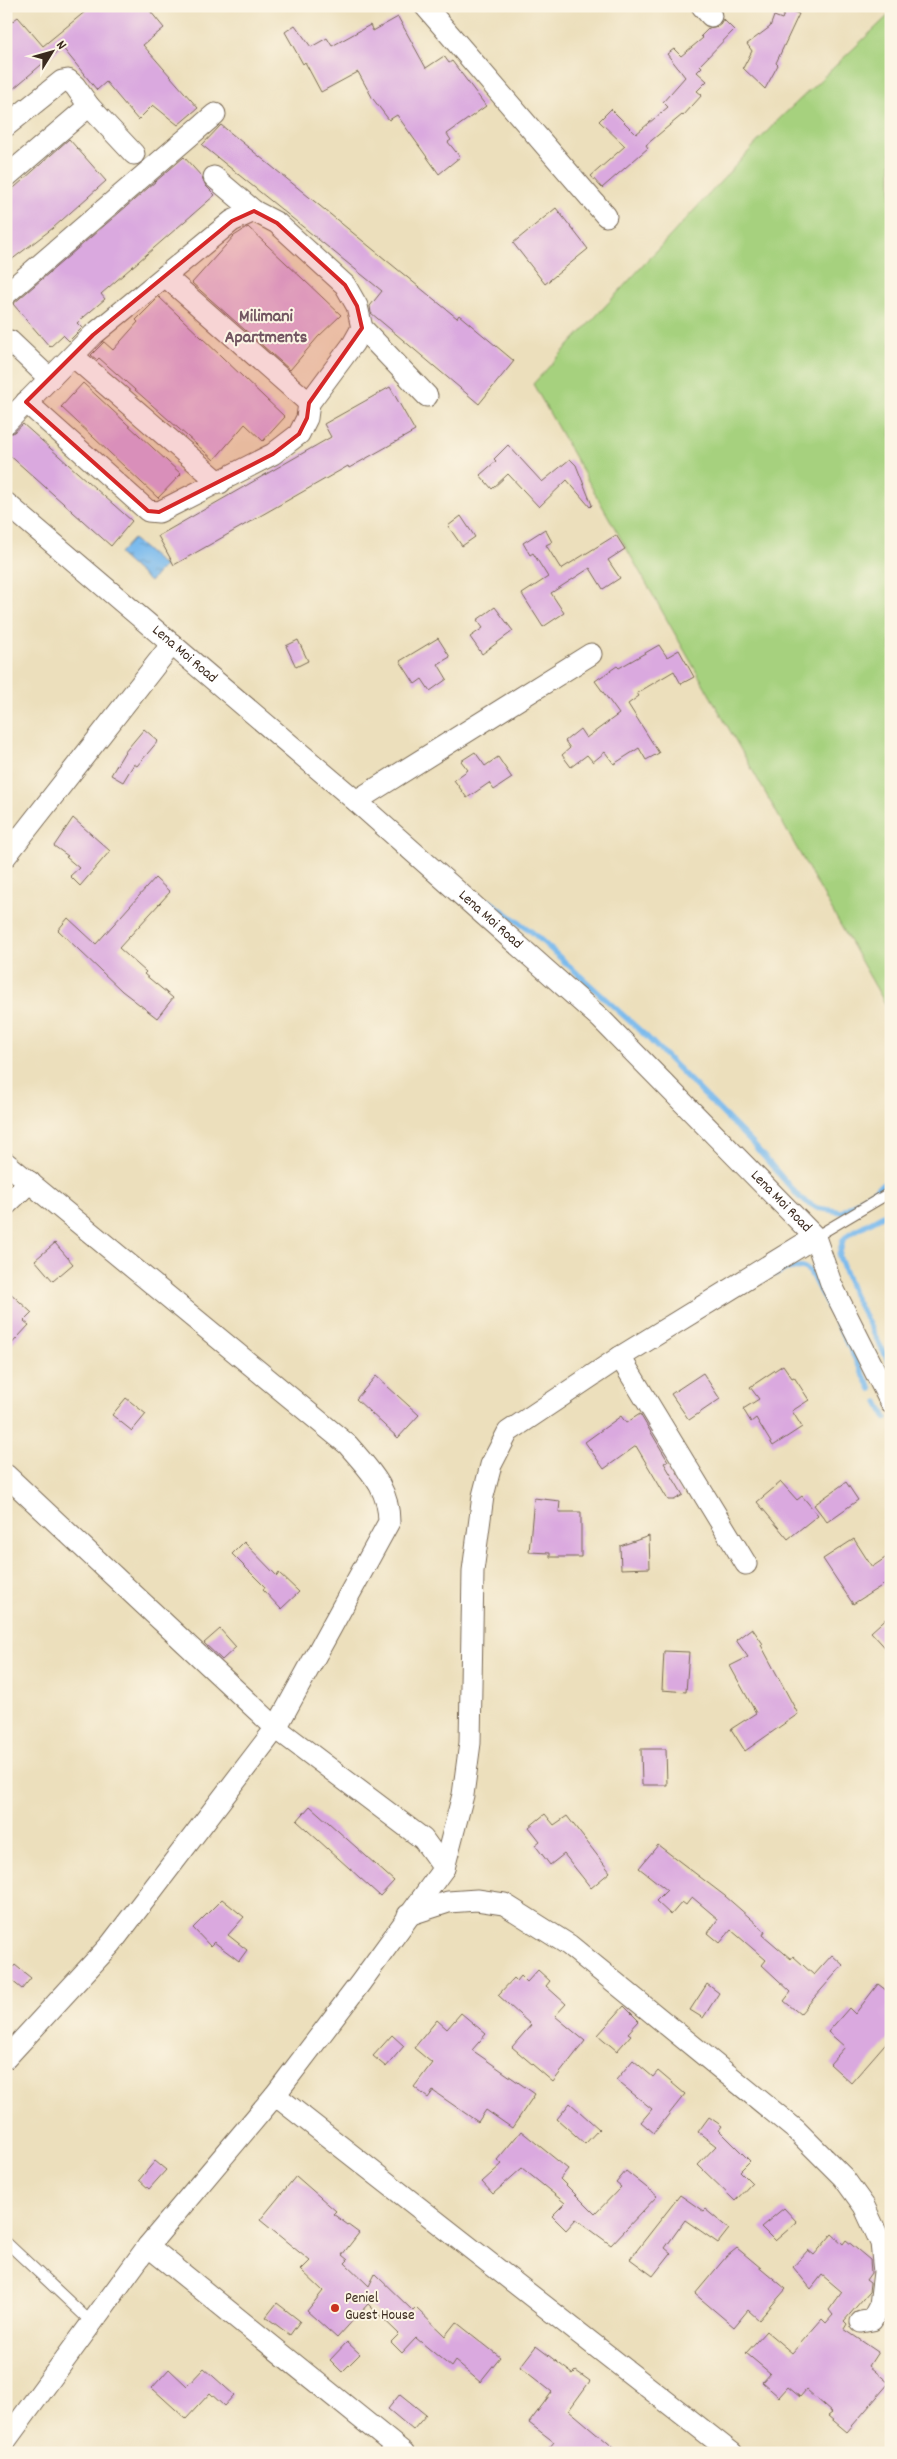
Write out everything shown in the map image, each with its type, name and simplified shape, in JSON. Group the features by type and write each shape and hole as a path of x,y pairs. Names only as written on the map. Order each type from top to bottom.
{"street":[{"path":"425,6 606,216"},
{"path":"6,126 62,81 68,80 75,86 89,106 134,154"},
{"path":"6,177 89,106"},
{"path":"6,294 215,114"},
{"path":"214,178 254,211 276,223 345,285 357,306 362,328 427,396"},
{"path":"6,423 93,335 232,221 254,211"},
{"path":"165,276 309,403"},
{"path":"26,402 148,511 159,512 220,483 273,454 298,434 307,418 309,403 353,344 362,328"},
{"path":"10,341 50,379"},
{"path":"73,356 220,483"},
{"name":"Lena Moi Road","path":"6,503 356,801 600,1018 815,1237 832,1286 891,1403"},
{"path":"6,856 172,644"},
{"path":"356,801 591,654"},
{"path":"6,1163 348,1444 381,1484 387,1498 388,1522 276,1728 111,1944 6,2058"},
{"path":"6,1205 30,1182"},
{"path":"6,2440 148,2246 274,2094 444,1868 463,1795 470,1743 473,1571 483,1496 491,1464 508,1432 620,1356 815,1237"},
{"path":"620,1356 746,1564"},
{"path":"6,1475 276,1728 423,1839 444,1868"},
{"path":"408,1915 448,1902 477,1900 504,1904 569,1945 796,2130 843,2177 864,2206 881,2243 884,2272 880,2305 872,2320 861,2322"},
{"path":"274,2094 732,2453"},
{"path":"148,2246 404,2453"}],"lane":[{"path":"815,1237 891,1192"},
{"path":"6,2242 91,2322"}],"highlighted area":[{"path":"254,211 277,223 345,285 357,306 362,328 309,403 307,418 299,434 273,454 159,512 148,511 26,402 93,335 232,221"}],"green space":[{"path":"891,13 891,1014 533,384 775,123"}],"water":[{"path":"133,539 164,566 150,582 119,554"}],"building":[{"path":"92,6 146,6 164,28 143,45 198,108 178,125 153,105 138,120 106,82 97,90 62,47 6,95 6,26 18,17 43,46"},
{"path":"786,9 799,14 776,63 778,65 765,89 743,68 752,51 747,44 770,27 774,16 782,19"},
{"path":"398,17 426,68 444,56 449,63 452,61 486,106 447,134 451,140 448,142 460,157 439,174 397,115 389,120 373,99 358,72 321,92 305,62 303,64 285,32 295,25 311,47 327,38 332,46 370,25 373,31"},
{"path":"723,19 734,30 700,65 702,67 697,72 707,81 697,91 702,95 683,116 646,145 648,148 602,188 591,176 625,146 599,121 611,109 636,134 668,107 663,102 685,77 667,54 674,49 681,56 703,38 701,36 709,28 719,26"},
{"path":"221,125 457,318 459,315 514,361 479,404 371,313 370,306 382,291 202,145"},
{"path":"69,139 106,181 53,228 6,264 6,195"},
{"path":"184,157 215,195 101,294 105,299 77,323 82,328 69,341 63,335 50,347 13,304"},
{"path":"556,208 588,249 545,284 513,243"},
{"path":"248,227 341,315 318,337 290,370 192,283 234,236"},
{"path":"159,297 285,417 263,441 245,424 214,460 99,358 97,360 91,355 104,342 113,350 138,322 136,320"},
{"path":"83,383 181,474 158,498 61,407"},
{"path":"390,387 415,431 349,468 348,466 174,565 158,536 331,437 324,424"},
{"path":"23,424 132,521 111,546 6,452 6,435 14,432"},
{"path":"508,445 542,482 570,459 576,465 592,505 590,507 567,480 539,507 508,474 492,489 480,475 496,461 494,459"},
{"path":"461,516 475,537 462,546 448,526"},
{"path":"545,529 552,542 546,545 561,569 616,535 625,549 608,560 620,578 603,589 590,568 551,593 564,613 543,627 522,594 548,577 533,553 530,555 523,543"},
{"path":"495,607 513,631 482,654 470,637 483,628 477,620"},
{"path":"438,638 450,657 438,664 447,679 430,691 422,679 415,684 400,661"},
{"path":"298,640 308,661 296,667 286,646"},
{"path":"659,645 667,657 679,650 694,677 681,684 674,671 637,693 639,696 628,704 659,753 646,760 639,748 614,764 605,752 593,762 587,755 571,767 562,755 570,748 565,741 580,729 586,738 619,714 595,681 617,666 619,668"},
{"path":"144,729 158,741 137,766 134,764 123,782 111,775 124,753"},
{"path":"475,752 485,766 498,757 512,778 494,790 489,783 467,798 454,780 468,770 461,761"},
{"path":"73,818 110,851 80,886 70,876 79,868 66,857 68,856 54,846"},
{"path":"155,878 170,892 119,948 146,972 144,974 173,998 157,1018 122,991 58,930 68,918 96,944"},
{"path":"55,1243 73,1264 53,1281 35,1260"},
{"path":"6,1289 32,1313 24,1321 29,1325 6,1350"},
{"path":"783,1365 792,1378 794,1377 809,1400 792,1411 802,1427 773,1446 756,1418 751,1422 743,1409 759,1399 750,1387"},
{"path":"703,1373 720,1399 689,1420 671,1394"},
{"path":"376,1376 419,1415 398,1438 356,1399"},
{"path":"126,1398 146,1414 132,1431 112,1415"},
{"path":"640,1414 668,1461 664,1463 683,1495 674,1500 668,1500 636,1446 604,1469 585,1442 621,1416 626,1423"},
{"path":"781,1482 797,1500 802,1496 818,1515 788,1539 757,1502"},
{"path":"846,1482 858,1500 827,1522 814,1505"},
{"path":"534,1498 560,1501 559,1512 581,1512 581,1557 550,1557 550,1553 529,1552"},
{"path":"649,1536 650,1568 621,1569 620,1546"},
{"path":"854,1539 872,1567 891,1554 891,1580 853,1604 823,1559"},
{"path":"244,1542 277,1576 279,1573 299,1592 281,1609 263,1590 265,1587 232,1554"},
{"path":"891,1614 891,1654 871,1632"},
{"path":"752,1628 763,1644 761,1645 798,1714 745,1751 731,1729 756,1713 730,1666 748,1657 736,1640"},
{"path":"220,1629 236,1647 222,1660 204,1643"},
{"path":"664,1651 689,1652 686,1692 662,1690"},
{"path":"641,1749 666,1749 667,1785 642,1785"},
{"path":"310,1806 394,1881 380,1896 297,1821"},
{"path":"545,1814 554,1825 567,1816 610,1872 591,1888 564,1854 550,1865 535,1845 540,1841 529,1827"},
{"path":"658,1845 725,1896 765,1931 763,1935 791,1959 793,1956 814,1975 832,1955 843,1965 800,2014 784,2001 791,1992 762,1965 766,1960 731,1930 720,1943 708,1933 718,1919 692,1897 686,1905 682,1902 671,1915 656,1901 667,1890 639,1868"},
{"path":"222,1899 244,1917 228,1935 247,1950 239,1961 214,1942 210,1946 193,1928"},
{"path":"15,1965 31,1978 22,1989 6,1976"},
{"path":"538,1970 550,1981 546,1986 566,2004 555,2016 585,2041 553,2082 512,2047 531,2025 498,1995 514,1978 517,1981 521,1976 527,1982"},
{"path":"707,1984 719,1993 703,2018 690,2010"},
{"path":"878,1984 891,1994 891,2037 851,2083 830,2064 845,2047 828,2032 849,2008 855,2014"},
{"path":"624,2006 639,2021 628,2033 631,2035 617,2051 598,2035"},
{"path":"461,2013 486,2034 472,2050 535,2094 512,2128 486,2110 478,2122 433,2091 428,2098 414,2087 432,2063 414,2048 437,2020 447,2029"},
{"path":"392,2035 404,2046 386,2067 373,2056"},
{"path":"633,2060 653,2077 658,2071 685,2094 654,2133 641,2122 652,2109 616,2080"},
{"path":"570,2103 599,2129 585,2144 557,2119"},
{"path":"709,2117 722,2126 719,2130 750,2161 740,2171 752,2183 735,2201 698,2165 716,2146 698,2132"},
{"path":"521,2131 568,2169 560,2179 595,2214 621,2187 616,2183 626,2171 657,2196 611,2245 576,2219 566,2230 552,2216 565,2203 522,2168 493,2194 482,2182 502,2164 497,2160"},
{"path":"155,2161 166,2170 149,2189 139,2180"},
{"path":"296,2176 336,2211 333,2214 359,2233 342,2255 348,2260 345,2263 369,2286 375,2274 413,2311 416,2308 445,2336 456,2322 500,2357 480,2382 455,2361 451,2367 416,2338 402,2353 391,2342 399,2334 368,2304 337,2338 307,2311 323,2291 301,2270 310,2261 260,2220"},
{"path":"680,2195 703,2211 705,2209 729,2229 718,2243 685,2220 665,2248 671,2253 653,2276 630,2259"},
{"path":"784,2208 797,2222 775,2241 761,2227"},
{"path":"832,2234 843,2244 846,2240 870,2260 871,2273 866,2280 870,2283 869,2292 844,2321 847,2324 844,2329 878,2352 869,2366 889,2383 847,2432 828,2416 832,2413 806,2390 800,2397 788,2387 779,2397 762,2382 770,2373 746,2353 766,2331 792,2353 822,2319 826,2323 833,2315 829,2310 842,2292 822,2275 811,2289 793,2267 808,2250 814,2255"},
{"path":"737,2248 786,2289 759,2320 748,2310 734,2327 695,2294 726,2257"},
{"path":"277,2303 300,2321 290,2335 266,2317"},
{"path":"347,2342 360,2354 342,2372 330,2360"},
{"path":"536,2346 573,2374 576,2371 590,2381 569,2410 620,2453 545,2453 554,2442 529,2423 552,2392 520,2367"},
{"path":"204,2368 234,2395 224,2406 210,2393 186,2419 152,2388 169,2369 187,2386"},
{"path":"400,2394 426,2415 413,2430 388,2409"}],"waterway":[{"path":"489,901 532,932 646,1036 753,1144 800,1198 817,1208 842,1212 891,1179"},
{"path":"891,1211 849,1234 843,1240 839,1256 854,1296 891,1366"},
{"path":"776,1274 786,1269 803,1267 810,1272 871,1389"},
{"path":"878,1402 886,1418"}],"place":[{"name":"Peniel Guest House","path":"335,2308"}],"district":[{"name":"Milimani Apartments","path":"266,327"}]}
